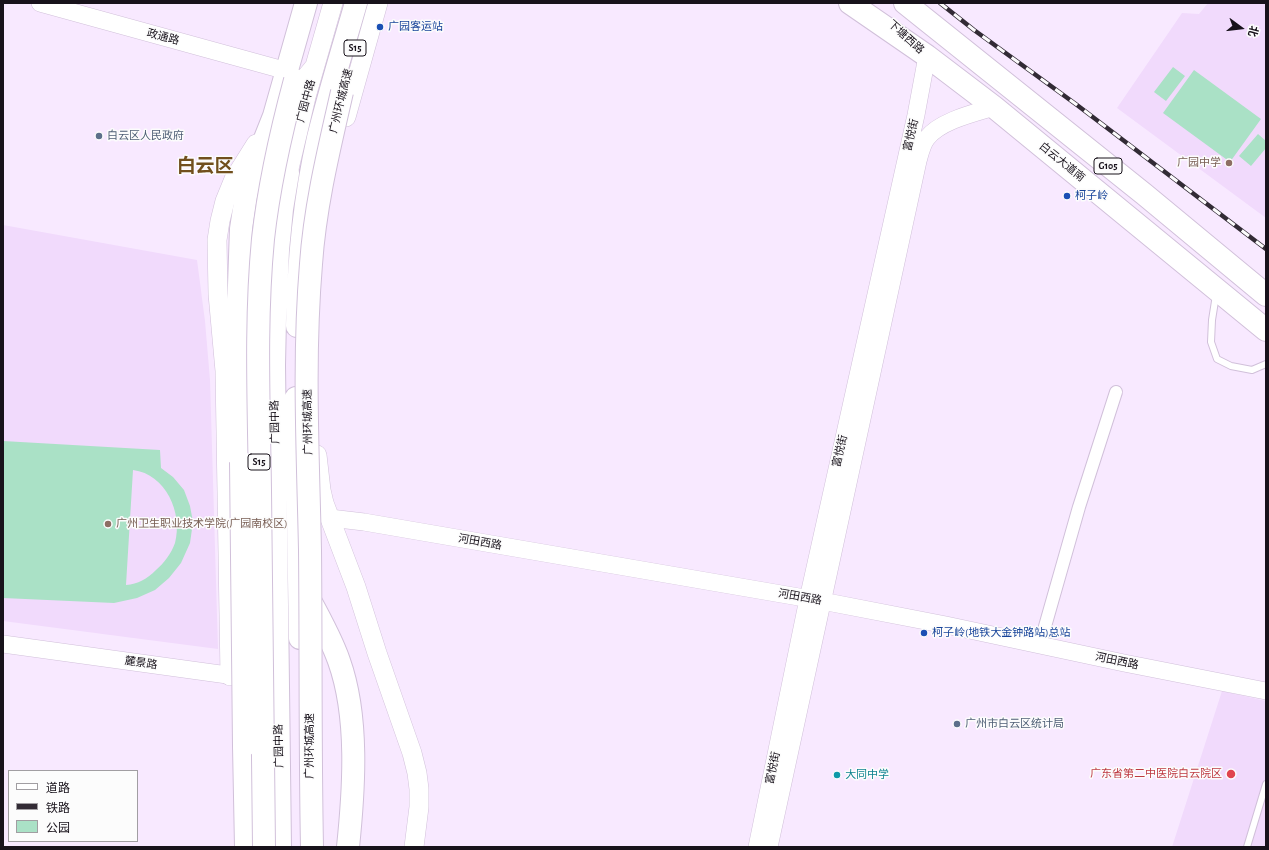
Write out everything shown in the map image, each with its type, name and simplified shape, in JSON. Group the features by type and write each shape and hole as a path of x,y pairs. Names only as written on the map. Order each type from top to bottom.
{"highway":[{"path":"246,847 238,314 241,229 251,174 274,116 306,3"},
{"name":"S15","path":"264,847 259,380 260,276 270,190 277,151 293,87 317,3"},
{"name":"广园中路","path":"302,847 296,428 296,342 299,271 306,204 318,138 356,3"},
{"name":"广州环城高速","path":"312,847 307,406 309,296 314,241 329,148 342,92 367,3"},
{"name":"白云大道南","path":"850,3 927,56 994,107 1266,330"},
{"name":"下塘西路","path":"867,3 927,56"},
{"name":"下塘西路","path":"888,3 949,39"},
{"path":"905,3 949,39"},
{"name":"G105","path":"949,39 1144,194 1266,295"},
{"path":"274,116 288,173"},
{"name":"广园中路","path":"280,847 274,365 276,294 282,209 288,173"},
{"path":"299,582 328,634 340,662 348,694 352,727 353,763 352,807 348,847"}],"main road":[{"name":"广园中路","path":"288,173 315,66 333,3"},
{"path":"378,3 346,118 330,189 319,284 316,394 318,471 320,490 356,587 412,753 419,789 419,807 414,847"},
{"path":"230,676 225,371 218,294 217,240 225,200 234,179 274,116 315,66"},
{"path":"318,138 330,189"},
{"path":"257,847 251,508 252,402 254,373 264,325 276,294"},
{"path":"296,428 316,394"},
{"path":"251,508 275,451"},
{"path":"299,582 330,518"}],"street":[{"name":"政通路","path":"40,3 287,70"},
{"name":"富悦街","path":"757,847 793,703 927,56"},
{"name":"富悦街","path":"815,600 921,150 926,139 933,131 963,116 994,107"},
{"path":"1040,644 1079,507 1116,392"},
{"name":"河田西路","path":"330,518 372,523 815,600 1266,690"},
{"name":"麓景路","path":"3,644 230,676 278,678"},
{"name":"富悦街","path":"769,847 793,703"}],"lane":[{"path":"1217,290 1212,320 1211,342 1217,359 1230,366 1252,370 1266,364"},
{"path":"1247,847 1266,784"}],"shaded area":[{"name":"广园中学","path":"1208,3 1266,3 1266,218 1117,108 1182,13 1199,14"},
{"name":"广州卫生职业技术学院(广园南校区)","path":"3,225 197,260 205,321 210,380 218,649 3,621"},
{"name":"广东省第二中医院白云院区","path":"1222,691 1266,701 1266,847 1172,847"}],"green space":[{"path":"1173,67 1185,76 1166,101 1154,92"},
{"path":"1194,70 1261,119 1230,162 1163,113"},
{"path":"1258,134 1266,141 1266,148 1251,166 1239,156"},
{"path":"3,441 160,450 161,468 173,477 184,490 190,506 193,522 190,543 181,563 169,578 155,590 137,598 114,603 3,598","holes":["133,470 145,473 155,479 163,487 174,508 177,531 175,543 167,558 153,573 138,582 126,585"]}],"railway":[{"path":"940,3 1266,249"}],"place":[{"name":"广园客运站","path":"380,27"},
{"name":"白云区人民政府","path":"99,136"},
{"name":"广园中学","path":"1229,163"},
{"name":"柯子岭","path":"1067,196"},
{"name":"广州卫生职业技术学院(广园南校区)","path":"108,524"},
{"name":"柯子岭(地铁大金钟路站)总站","path":"924,633"},
{"name":"广州市白云区统计局","path":"957,724"},
{"name":"广东省第二中医院白云院区","path":"1231,774"},
{"name":"大同中学","path":"837,775"}],"district":[{"name":"白云区","path":"205,166"}]}
